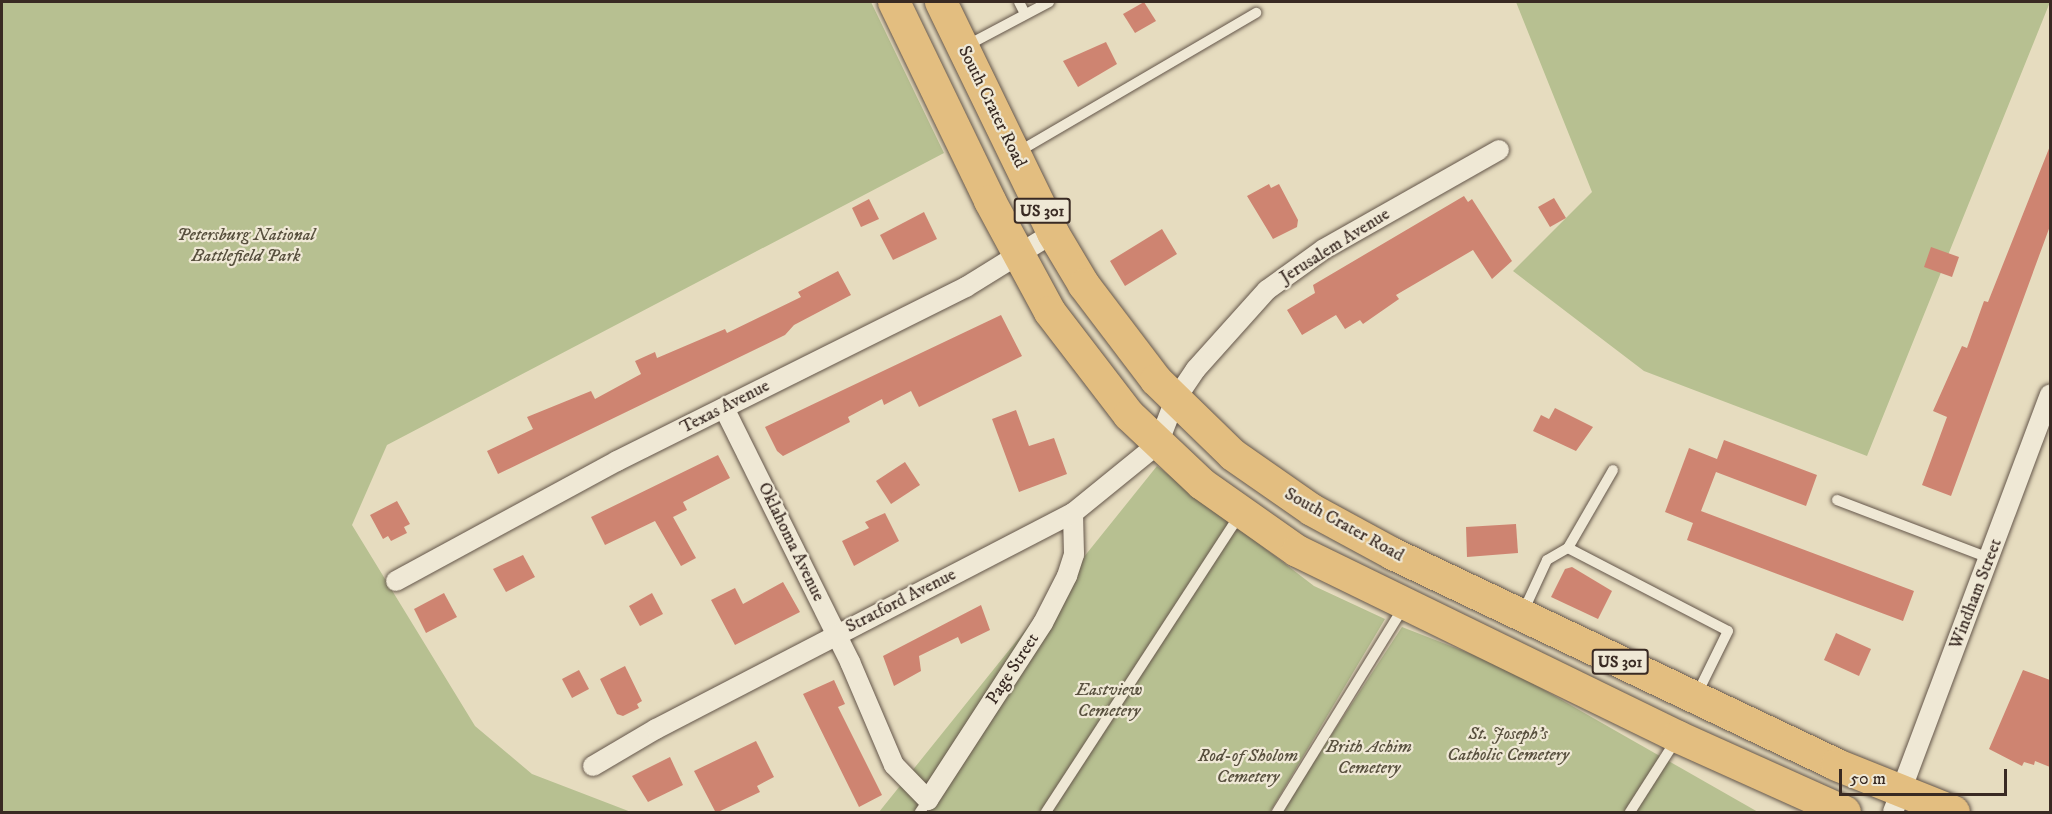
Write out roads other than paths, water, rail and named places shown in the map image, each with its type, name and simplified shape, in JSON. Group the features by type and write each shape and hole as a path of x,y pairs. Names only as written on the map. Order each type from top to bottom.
{"main road":[{"name":"US 301","path":"894,2 1018,256 1050,312 1129,415 1158,444 1240,513 1297,551 1678,737 1845,813"},
{"name":"South Crater Road","path":"941,2 1053,233 1118,333 1175,400 1225,448 1311,510 1521,615 1695,697 1897,802 1954,813"}],"street":[{"name":"Jerusalem Avenue","path":"1175,400 1230,328 1283,277 1324,249 1499,150"},
{"name":"Texas Avenue","path":"396,581 1018,256 1053,233"},
{"name":"Windham Street","path":"1897,802 2050,395"},
{"name":"Stratford Avenue","path":"593,766 837,634 1073,513 1158,444 1175,400"},
{"name":"Oklahoma Avenue","path":"724,408 837,634 894,765 924,806"},
{"name":"Page Street","path":"924,806 1043,623 1067,576 1074,554 1073,513"}],"lane":[{"path":"1019,2 1025,14"},
{"path":"963,47 1049,2"},
{"path":"1015,154 1256,13"},
{"path":"1521,615 1547,560 1568,548 1613,470"},
{"path":"1837,500 1989,558"},
{"path":"1046,813 1240,513"},
{"path":"1568,548 1728,631 1695,697"},
{"path":"1277,813 1405,605"},
{"path":"1630,813 1678,737"}],"park label":[{"name":"Petersburg National Battlefield Park","path":"246,246"},
{"name":"Eastview Cemetery","path":"1109,701"},
{"name":"St. Joseph's Catholic Cemetery","path":"1508,745"},
{"name":"Brith Achim Cemetery","path":"1369,758"},
{"name":"Rod-of Sholom Cemetery","path":"1248,768"}]}
